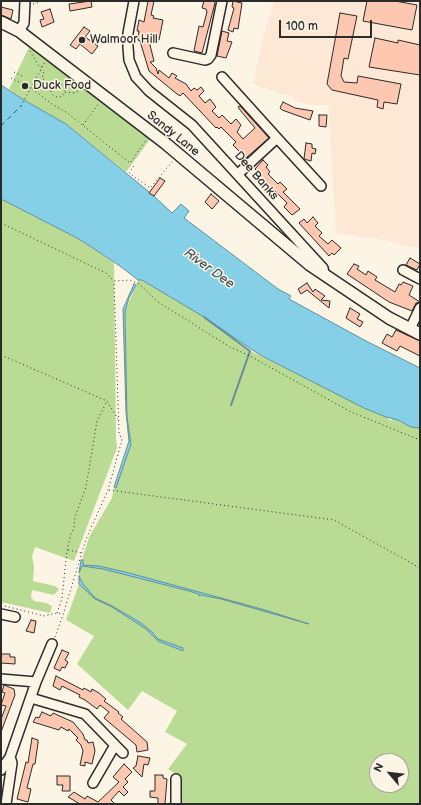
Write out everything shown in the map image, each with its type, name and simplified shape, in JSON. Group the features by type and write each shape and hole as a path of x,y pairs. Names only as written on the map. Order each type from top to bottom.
{"main road":[{"name":"Sandy Lane","path":"1,22 19,31 104,96 178,154 280,241 324,274"},
{"name":"Dee Banks","path":"324,274 415,332"}],"street":[{"name":"Dee Banks","path":"134,1 128,33 128,47 129,60 136,76 149,91 186,119 323,268 324,274"},
{"path":"172,53 205,60 211,55 222,1"},
{"path":"19,31 24,23 25,4"},
{"path":"222,77 320,186"},
{"path":"238,174 277,138"},
{"path":"403,270 420,279"},
{"path":"415,332 420,308"},
{"path":"1,614 15,617"},
{"path":"1,770 10,757 36,682 52,644"},
{"path":"1,679 36,682"},
{"path":"31,698 85,714 123,753"},
{"path":"92,783 115,745"},
{"path":"4,798 12,763 10,757"},
{"path":"176,779 176,804"}],"path":[{"path":"25,4 44,1"},
{"path":"26,46 39,66 42,67"},
{"path":"21,106 49,54"},
{"path":"40,70 44,73 42,78 52,86"},
{"path":"14,72 22,76"},
{"path":"11,78 31,88 82,125 130,163 151,133"},
{"path":"56,83 62,84 65,88 65,92 62,97 54,97 51,93 52,86 56,83"},
{"path":"65,92 79,92 86,83"},
{"path":"82,125 104,96"},
{"path":"134,166 129,173 150,188 178,154"},
{"path":"1,223 106,273 114,281 118,420 119,433 122,440 108,490 86,539 63,615 52,644"},
{"path":"114,281 130,280 139,284 158,302 242,353 351,412 420,440"},
{"path":"1,355 107,401 118,420"},
{"path":"57,613 62,598 67,550 74,528 74,517 86,487 97,421 107,401"},
{"path":"108,490 334,520 420,568"},
{"path":"67,550 82,553"},
{"path":"1,605 44,616 57,613 63,615"}],"shaded area":[{"path":"274,1 420,1 420,249 370,237 365,238 336,233 328,105 309,105 293,100 294,97 283,95 253,84 262,41"}],"green space":[{"path":"30,45 151,138 126,172 66,124 24,100 9,89"},
{"path":"1,199 79,239 114,263 117,448 74,561 35,547 32,556 34,567 33,581 55,586 59,589 54,595 32,590 31,597 34,601 46,603 52,606 50,613 1,602"},
{"path":"138,280 142,280 204,317 250,351 386,417 391,421 392,419 398,420 411,427 420,428 420,804 179,804 178,775 168,769 187,744 165,732 177,711 142,691 128,710 77,664 94,636 66,620 79,584 79,570 89,537 112,498 114,487 131,444 127,417 125,312"}],"water":[{"name":"River Dee","path":"1,85 66,124 154,196 172,213 181,204 189,211 184,218 278,289 291,296 289,299 366,341 420,368 420,428 411,427 398,420 364,408 260,355 204,317 142,280 138,280 120,266 79,239 1,199"},
{"path":"134,284 136,285 129,298 125,312 127,417 131,444 116,488 114,487 129,441 126,412 123,309"},
{"path":"81,560 83,560 83,565 99,566 129,573 265,610 309,624 221,599 201,595 199,596 199,594 189,591 103,569 82,566 79,573"},
{"path":"79,576 83,584 95,598 112,606 141,623 158,639 183,648 183,651 158,641 146,629 112,607 95,599 79,584"}],"building":[{"path":"91,1 92,7 70,11 69,4"},
{"path":"148,1 154,1 151,15 154,16 153,18 163,20 159,40 151,38 150,45 154,61 150,62 156,68 158,74 159,70 169,78 172,73 177,76 175,78 186,84 191,91 194,88 197,90 201,87 204,91 199,96 205,103 210,99 216,107 212,111 219,118 222,115 231,124 236,119 241,125 237,132 243,139 255,128 240,110 238,107 240,106 269,138 246,158 233,145 236,142 221,127 219,129 217,127 216,128 183,93 180,96 149,71 140,41 138,40 139,31 137,31 139,20 144,22"},
{"path":"204,1 214,1 215,3 202,53 194,51 199,26 203,27 207,12 206,9 202,8"},
{"path":"233,1 242,3 238,29 234,28 233,32 228,30 234,8 232,7"},
{"path":"367,1 395,1 417,5 412,30 363,21"},
{"path":"1,7 13,10 11,19 1,15"},
{"path":"50,9 54,22 42,27 40,20 44,19 41,12"},
{"path":"340,13 357,16 348,59 344,58 341,76 344,82 357,83 358,76 401,84 397,104 384,102 383,109 377,107 378,100 332,90 327,84"},
{"name":"Walmoor Hill","path":"84,27 90,31 85,37 98,46 92,54 80,44 76,49 70,45"},
{"path":"222,31 229,33 227,41 232,42 226,58 217,56"},
{"path":"375,38 398,43 398,40 420,45 420,75 369,67"},
{"path":"283,102 295,108 313,111 310,120 282,110 280,108"},
{"path":"319,115 327,115 326,127 319,126"},
{"path":"306,143 312,144 312,148 316,149 315,154 312,153 311,161 304,159"},
{"path":"263,160 268,165 266,167 270,172 268,174 278,184 280,182 287,189 283,192 300,209 292,215 284,207 287,203 267,183 264,186 257,179 261,175 255,169"},
{"path":"160,178 165,181 154,196 149,193"},
{"path":"211,194 219,201 212,209 205,202"},
{"path":"313,217 318,223 315,226 322,233 319,236 328,244 332,240 341,248 334,255 332,253 329,256 299,223 304,219 307,223"},
{"path":"410,258 420,264 417,270 406,265"},
{"path":"354,264 359,266 357,269 366,275 368,271 377,277 375,280 395,292 399,284 401,285 403,282 413,286 409,295 420,302 416,303 412,311 389,302 347,274"},
{"path":"307,283 313,292 315,289 325,296 321,300 330,301 329,308 307,290 301,294 298,289"},
{"path":"350,308 360,314 357,319 363,322 360,327 346,318"},
{"path":"396,330 420,341 420,356 400,346 397,351 382,343 387,334 392,337"},
{"path":"31,620 36,621 34,633 26,631"},
{"path":"62,650 69,653 65,660 68,662 65,668 62,667 60,671 54,668"},
{"path":"1,654 10,654 10,657 15,657 15,664 1,663"},
{"path":"56,676 83,690 84,688 91,692 92,689 99,693 106,699 104,701 119,712 118,713 123,717 121,719 147,742 148,750 137,752 136,745 104,718 109,712 100,705 97,709 79,697 80,695 62,686 60,690 53,686"},
{"path":"4,685 14,689 15,695 1,732 1,719 6,706 1,705 5,693 2,692"},
{"path":"42,712 51,716 53,713 73,722 88,743 93,742 95,751 92,764 85,762 85,766 80,765 83,751 81,745 76,740 78,738 69,729 68,731 61,727 59,730 33,722 36,717 39,718"},
{"path":"32,738 38,740 38,743 35,764 33,764 27,788 31,789 28,802 17,799 26,762 28,763"},
{"path":"138,756 150,758 148,765 144,764 142,777 133,768 136,766"},
{"path":"124,764 132,772 125,779 128,782 123,787 128,792 124,796 119,791 111,800 115,804 80,804 68,797 74,792 85,799 87,796 98,802 119,782 113,777"},
{"path":"155,775 163,775 163,778 167,779 165,804 158,804 158,798 150,797 150,791 155,791"},
{"path":"57,776 70,776 70,791 62,791 63,785 57,785"}],"waterway":[{"path":"204,317 250,351 231,405"}],"ferry route":[{"path":"1,126 21,106"}],"place":[{"name":"Walmoor Hill","path":"82,40"},
{"name":"Duck Food","path":"25,86"}]}
